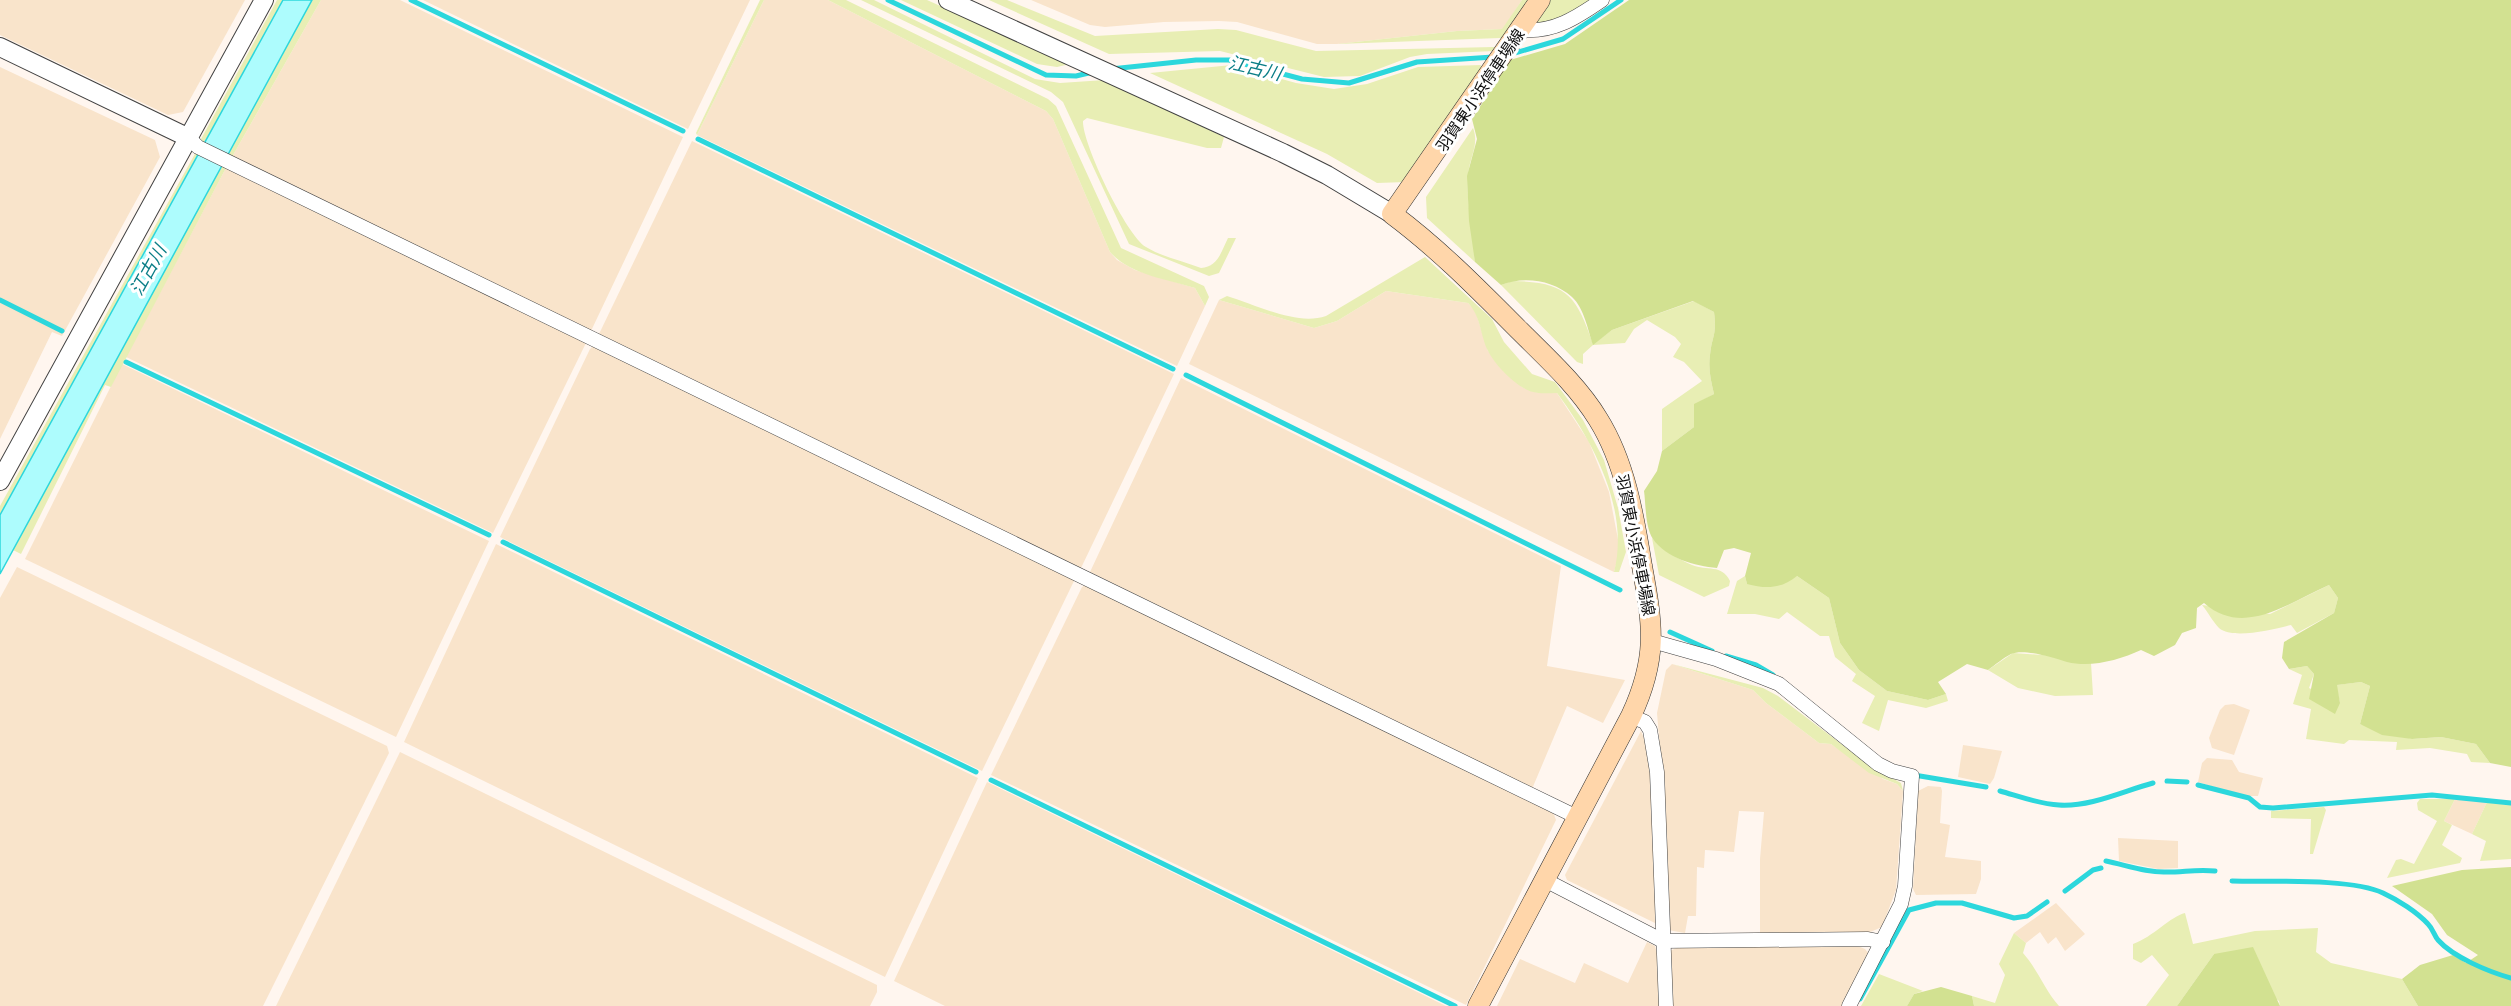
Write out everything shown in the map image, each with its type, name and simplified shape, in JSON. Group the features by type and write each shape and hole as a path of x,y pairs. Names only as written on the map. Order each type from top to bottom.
{"main road":[{"name":"羽賀東小浜停車場線","path":"1478,1006 1631,716 1648,674 1652,641 1648,599 1629,496 1612,445 1598,418 1572,384 1490,301 1432,245 1392,214 1540,0"}],"street":[{"path":"0,480 193,142 264,0"},
{"path":"948,0 1118,76 1327,175 1392,214"},
{"path":"1521,30 1536,32 1566,24 1602,0"},
{"path":"0,47 224,159 1577,817"},
{"path":"1652,641 1716,659 1779,684 1878,764 1892,771 1912,776 1905,886 1901,904 1849,1006"},
{"path":"1631,716 1645,722 1650,730 1657,772 1666,1006"},
{"path":"1543,879 1653,938 1663,941 1868,939 1883,942"}],"shaded area":[{"path":"0,0 245,0 183,112 168,115 0,35"},
{"path":"321,0 400,0 683,137 591,331 232,157"},
{"path":"423,0 750,0 688,129"},
{"path":"764,0 828,0 1046,111 1053,119 1110,252 1117,260 1135,270 1195,288 1205,306 1177,366 697,135"},
{"path":"1031,0 1522,0 1503,29 1317,44 1237,22 1164,22 1105,27 1090,25"},
{"path":"0,67 155,140 160,157 62,336 52,332 0,439"},
{"path":"692,141 1174,374 1081,568 599,334"},
{"path":"227,166 586,343 493,533 126,357"},
{"path":"1386,291 1468,303 1475,310 1488,351 1522,387 1534,392 1557,393 1589,442 1609,492 1620,550 1614,572 1189,364 1219,300 1314,328 1337,321"},
{"path":"596,344 1072,577 1074,581 982,771 500,537 590,349"},
{"path":"122,364 489,541 396,737 25,559"},
{"path":"1181,378 1561,566 1547,666 1625,680 1603,723 1567,706 1532,789 1090,572"},
{"path":"496,544 978,778 885,977 404,742"},
{"path":"17,567 387,746 389,753 263,1006 0,1006 0,598"},
{"path":"1088,584 1553,812 1556,820 1466,1005 991,775 1082,587"},
{"path":"1672,664 1753,690 1766,703 1819,743 1831,744 1883,779 1897,784 1903,791 1896,890 1882,927 1868,933 1760,934 1760,859 1764,812 1739,811 1734,852 1705,850 1704,868 1697,867 1696,916 1688,916 1685,933 1668,930 1662,772 1657,713 1666,670"},
{"path":"2234,704 2250,710 2234,755 2212,748 2209,738 2220,710 2225,705"},
{"path":"1641,731 1652,759 1657,924 1567,880 1565,875"},
{"path":"1963,745 2002,751 1990,784 1958,777"},
{"path":"400,752 877,985 877,992 870,1006 276,1006"},
{"path":"2207,758 2232,760 2239,772 2263,778 2258,796 2244,796 2198,782 2202,763"},
{"path":"987,782 1446,1006 945,1006 894,981"},
{"path":"1928,786 1941,787 1942,791 1940,823 1950,825 1945,857 1981,861 1981,879 1976,894 1916,895 1913,889 1918,791"},
{"path":"2455,799 2487,802 2472,834 2444,821"},
{"path":"2118,838 2178,841 2178,868 2158,869 2119,861"},
{"path":"2056,903 2085,934 2065,951 2056,937 2048,944 2040,932 2026,943 2014,933"},
{"path":"1647,942 1655,946 1659,961 1661,1006 1497,1006 1520,959 1575,983 1584,963 1628,983"},
{"path":"1853,944 1865,949 1870,955 1844,1006 1671,1006 1668,952 1676,948"}],"green space":[{"path":"277,0 283,0 204,143 201,139"},
{"path":"312,0 321,0 232,157 227,154"},
{"path":"760,0 764,0 697,135 696,133"},
{"path":"828,0 846,0 1048,99 1056,106 1121,248 1204,286 1209,297 1205,306 1195,288 1138,271 1118,260 1110,252 1053,119 1046,111"},
{"path":"861,0 874,0 1035,79 1060,83 1105,80 1224,137 1221,148 1207,148 1087,118 1083,121 1097,167 1117,208 1138,239 1146,247 1159,254 1201,268 1215,262 1228,238 1236,238 1219,273 1209,276 1129,244 1063,102 1051,92"},
{"path":"901,0 927,0 1070,64 1057,67 1037,64"},
{"path":"989,0 1007,0 1095,36 1218,29 1236,30 1316,51 1494,47 1494,51 1427,54 1410,57 1360,76 1324,77 1220,51 1109,54"},
{"path":"1522,0 1530,0 1506,37 1337,44 1457,31 1502,29"},
{"path":"1550,0 1595,0 1565,20 1534,25"},
{"path":"1629,0 2511,0 2511,767 2490,763 2476,744 2441,737 2412,739 2382,735 2360,724 2370,686 2361,682 2337,685 2340,703 2335,714 2309,699 2314,674 2307,666 2289,669 2282,658 2284,642 2334,613 2338,598 2329,585 2282,608 2250,617 2235,617 2219,613 2204,603 2197,608 2196,628 2182,633 2175,645 2154,656 2141,650 2114,660 2076,664 2039,654 2017,652 1988,670 1967,664 1938,682 1946,694 1928,700 1887,691 1859,670 1840,643 1829,598 1797,576 1779,586 1754,586 1747,584 1745,576 1751,553 1734,548 1724,550 1717,568 1682,560 1659,546 1648,528 1644,491 1657,471 1662,451 1694,427 1694,404 1714,394 1709,365 1715,331 1714,312 1693,301 1612,330 1593,345 1580,307 1564,291 1547,283 1529,280 1501,285 1475,262 1469,221 1467,176 1477,139 1472,119 1510,60 1565,44"},
{"path":"1232,65 1296,83 1334,89 1367,84 1418,67 1481,65 1480,75 1406,182 1377,183 1327,154 1150,73"},
{"path":"1473,128 1475,141 1468,188 1475,262 1427,218 1426,197"},
{"path":"196,152 199,152 0,515 0,506"},
{"path":"221,164 227,166 111,387 105,385 21,554 13,550"},
{"path":"1425,257 1492,319 1504,342 1532,374 1555,382 1583,420 1604,460 1618,508 1626,552 1619,572 1614,572 1618,548 1617,525 1605,477 1595,454 1557,393 1527,390 1501,369 1485,345 1478,320 1468,303 1386,291 1337,321 1314,328 1219,300 1227,296 1276,313 1302,318 1326,316"},
{"path":"1512,281 1545,284 1566,294 1581,313 1593,344 1612,330 1694,301 1714,312 1715,331 1709,365 1714,394 1694,405 1694,427 1662,451 1662,409 1702,381 1684,362 1673,357 1681,344 1675,337 1647,320 1634,329 1625,343 1593,345 1583,354 1583,364 1577,362 1501,285"},
{"path":"1652,538 1686,563 1723,572 1730,581 1729,586 1704,597 1659,575"},
{"path":"1745,576 1747,584 1797,576 1829,598 1840,643 1859,670 1887,691 1928,700 1946,694 1948,701 1926,708 1888,700 1879,731 1862,723 1875,696 1852,681 1856,674 1835,657 1829,636 1820,636 1787,612 1779,619 1755,614 1727,614 1737,581"},
{"path":"2329,585 2338,598 2334,613 2297,633 2291,625 2243,633 2225,631 2217,626 2202,605 2270,614"},
{"path":"2013,653 2055,656 2068,662 2091,663 2093,695 2055,696 2018,688 1988,670"},
{"path":"1672,664 1763,688 1778,696 1869,765 1901,783 1903,791 1897,784 1869,773 1831,744 1819,743 1766,703 1753,690"},
{"path":"2307,666 2314,674 2309,688 2340,703 2336,685 2361,682 2370,686 2360,724 2412,739 2441,737 2476,744 2490,763 2471,762 2467,754 2430,748 2396,750 2397,742 2349,740 2344,744 2306,739 2311,709 2293,704 2302,675 2289,669"},
{"path":"2420,799 2455,799 2444,821 2452,825 2442,845 2462,858 2460,863 2387,878 2396,860 2401,859 2414,864 2437,821 2418,810 2417,803"},
{"path":"2487,802 2511,805 2511,859 2480,861 2486,841 2472,834"},
{"path":"2324,807 2326,810 2313,854 2310,854 2311,819 2271,818 2271,811"},
{"path":"2511,867 2511,1006 2418,1006 2402,979 2420,965 2453,955 2466,963 2478,955 2447,935 2432,914 2392,886 2462,870"},
{"path":"2185,913 2193,944 2255,931 2318,928 2316,952 2331,963 2402,979 2418,1006 2280,1006 2279,1001 2214,954 2177,1006 2146,1006 2169,975 2152,955 2141,963 2133,959 2133,944"},
{"path":"2014,933 2026,943 2023,953 2059,1006 1974,1006 1972,996 1995,1003 2005,975 1999,964"},
{"path":"2253,947 2280,1006 2177,1006 2214,954"},
{"path":"1879,974 1923,991 1914,994 1907,1006 1861,1006"},
{"path":"1941,987 1972,996 1974,1006 1907,1006 1914,994"}],"water":[{"path":"283,0 312,0 0,574 0,515"}],"waterway":[{"path":"411,0 683,131"},
{"name":"江古川","path":"888,0 1046,75 1076,76 1093,72"},
{"name":"江古川","path":"1508,55 1563,39 1621,0"},
{"name":"江古川","path":"1111,69 1196,60 1229,60 1302,79 1349,83 1417,62 1493,57"},
{"path":"698,139 1173,369"},
{"path":"0,300 62,331"},
{"path":"126,362 489,535"},
{"path":"1186,375 1620,590"},
{"path":"503,542 976,772"},
{"path":"1670,632 1712,651"},
{"path":"1726,656 1756,665 1773,675"},
{"path":"1914,775 1986,787"},
{"path":"991,780 1455,1006"},
{"path":"2167,781 2187,782"},
{"path":"2000,791 2044,803 2071,805 2095,801 2153,783"},
{"path":"2198,785 2249,798 2260,807 2273,808 2432,795 2511,803"},
{"path":"2106,861 2159,872 2215,871"},
{"path":"2065,891 2093,870 2101,868"},
{"path":"2232,881 2332,883 2369,888 2383,893 2418,915 2430,926 2438,940 2462,958 2511,978"},
{"path":"1860,999 1909,910 1936,903 1962,903 2014,918 2027,916 2047,902"}]}
